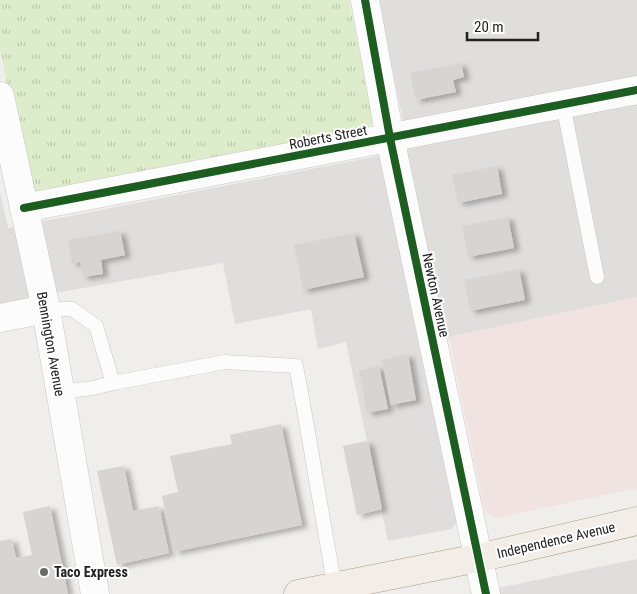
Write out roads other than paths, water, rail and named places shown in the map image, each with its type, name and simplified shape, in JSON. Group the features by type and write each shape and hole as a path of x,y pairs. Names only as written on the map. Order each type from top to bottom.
{"main road":[{"name":"Independence Avenue","path":"298,594 478,558 637,521"}],"street":[{"name":"Newton Avenue","path":"365,0 390,138 486,594"},
{"name":"Roberts Street","path":"24,208 637,90"},
{"name":"Bennington Avenue","path":"0,96 46,309 95,594"},
{"path":"0,318 46,309"}],"lane":[{"path":"564,104 597,277"},
{"path":"46,309 72,309 96,326 113,383"},
{"path":"60,392 93,388 226,362 296,366 335,587"}],"place":[{"name":"Taco Express","path":"44,572"}]}
